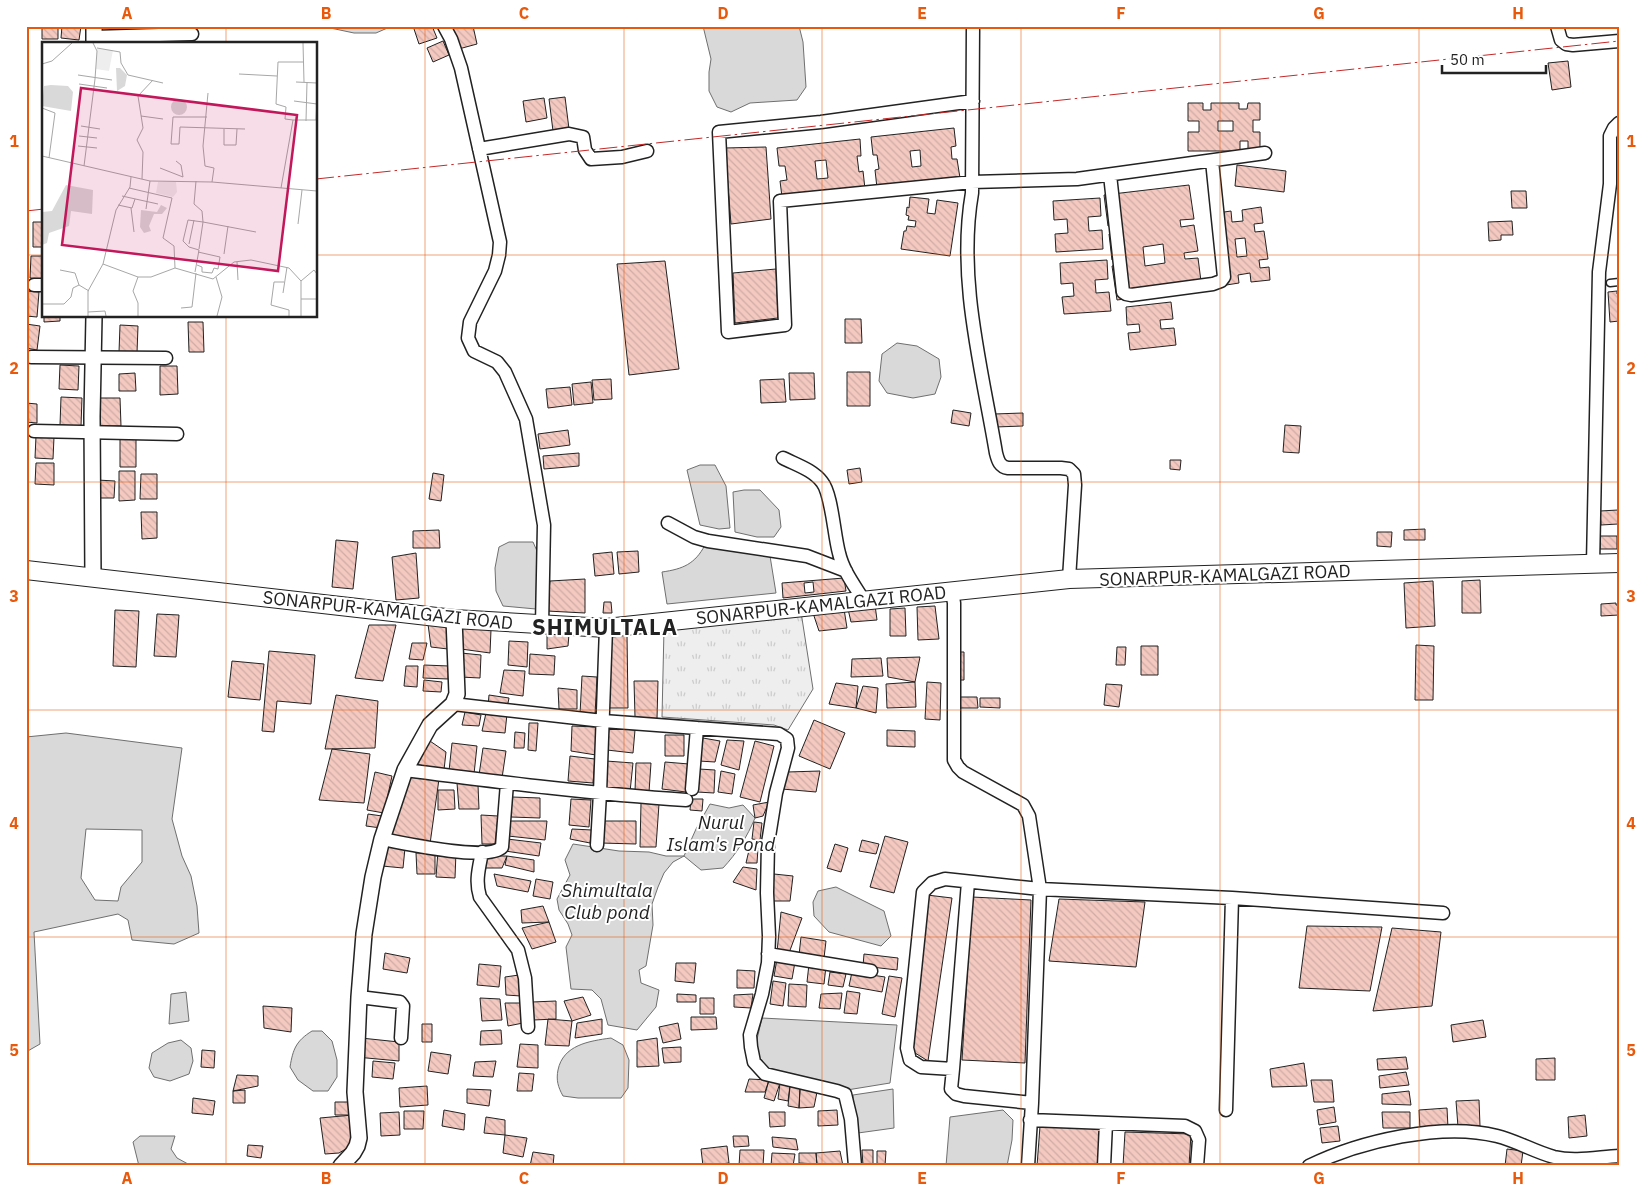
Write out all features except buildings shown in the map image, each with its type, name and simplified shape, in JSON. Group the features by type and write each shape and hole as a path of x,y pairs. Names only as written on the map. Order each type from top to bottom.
{"main road":[{"name":"SONARPUR-KAMALGAZI ROAD","path":"26,570 454,619 606,628 1069,579 1619,563"}],"street":[{"path":"444,26 451,39 461,68 500,242 495,271 470,322 468,338 474,351 497,362 505,372 526,418 544,525 542,624"},
{"path":"973,26 972,193 968,218 970,290 973,320 996,453 1001,465 1004,467 1061,468 1070,469 1074,474 1075,485 1069,579"},
{"path":"1557,26 1561,40 1566,44 1619,41"},
{"path":"94,36 192,34"},
{"path":"973,101 821,122 719,132 728,332 785,326 780,201 972,182 1077,179 1265,154"},
{"path":"1593,564 1599,272 1610,184 1610,136 1619,123"},
{"path":"479,149 568,134 583,137 585,150 591,158 622,157 647,151"},
{"path":"1110,175 1123,292 1131,295 1217,284 1224,277 1212,161"},
{"path":"93,578 92,433 94,318"},
{"path":"31,356 166,358"},
{"path":"34,431 177,434"},
{"path":"783,458 813,473 824,484 829,498 839,556 864,601"},
{"path":"668,524 708,542 808,556 846,571"},
{"path":"952,592 954,603 954,760 963,772 1023,806 1029,816 1040,889 1028,1166"},
{"path":"341,1166 358,1146 359,1138 355,1092 359,997 364,934 373,878 382,839 405,770 430,725 454,704 457,694 454,619"},
{"path":"596,845 600,793 606,628"},
{"path":"454,704 603,721 779,734 787,739 788,748 776,793 768,843 768,954 762,994 750,1035 754,1062 766,1074 845,1094 851,1119 855,1166"},
{"path":"405,770 600,793 689,795 697,728"},
{"path":"382,839 444,851 495,852 502,847 507,783"},
{"path":"482,852 477,888 480,897 518,950 525,978 528,1027"},
{"path":"953,1069 921,1067 910,1060 907,1048 923,892 932,883 945,879 1040,889 1232,898 1443,913"},
{"path":"968,882 951,1089 956,1094 964,1096 1032,1103"},
{"path":"1226,1110 1232,898"},
{"path":"768,954 871,971"},
{"path":"359,997 400,1002 403,1006 401,1038"},
{"path":"1030,1120 1185,1126 1195,1131 1199,1140 1197,1166"},
{"path":"1104,1166 1106,1123"},
{"path":"1309,1166 1330,1161 1354,1148 1435,1132 1472,1132 1499,1136 1541,1153 1570,1159 1619,1156"}],"lane":[{"path":"1610,283 1619,282"}],"green space":[{"path":"801,612 813,689 788,730 774,725 662,717 664,629"}],"water":[{"path":"321,26 392,26 376,33 354,33"},
{"path":"703,26 799,26 803,42 806,87 797,100 750,103 731,112 717,107 709,91 711,59"},
{"path":"897,343 917,346 939,359 941,377 935,394 913,398 887,393 879,381 882,354"},
{"path":"700,465 715,465 726,486 730,528 719,529 700,525 687,470"},
{"path":"760,490 779,510 781,527 774,537 757,537 735,532 733,492"},
{"path":"509,542 533,542 537,551 536,609 503,606 496,591 495,568 499,547"},
{"path":"705,545 770,556 776,593 667,604 662,572 682,567 693,561"},
{"path":"66,733 182,748 172,819 182,856 191,876 197,906 199,933 174,944 132,940 128,920 118,914 34,932 40,1044 26,1052 26,737","holes":["86,829 142,830 142,862 121,887 118,901 95,900 81,878"]},
{"name":"Nurul Islam's Pond","path":"710,804 729,808 743,805 755,818 749,832 733,857 723,868 701,870 684,856"},
{"name":"Shimultala Club pond","path":"573,844 619,851 684,856 673,862 664,873 658,887 652,904 653,925 646,966 639,970 641,983 659,990 656,1007 637,1030 608,1025 601,999 592,990 571,989 566,947 572,935 568,924 559,910 557,899 570,875 565,860"},
{"path":"836,887 884,911 891,936 881,946 829,932 814,916 813,902 818,891"},
{"path":"186,992 189,1021 169,1024 171,994"},
{"path":"762,1018 897,1025 890,1083 847,1090 760,1069 754,1052"},
{"path":"312,1031 322,1031 332,1041 337,1060 337,1077 328,1091 313,1091 298,1080 290,1067 296,1046 302,1038"},
{"path":"611,1038 623,1045 629,1060 628,1088 621,1098 563,1096 557,1077 565,1055 586,1043"},
{"path":"181,1040 191,1048 193,1061 189,1074 170,1081 154,1077 149,1068 152,1053 168,1043"},
{"path":"893,1089 894,1128 858,1133 853,1111 853,1095"},
{"path":"1003,1110 1013,1120 1012,1140 1007,1166 946,1166 950,1117"},
{"path":"140,1136 175,1136 171,1149 177,1158 189,1166 139,1166 133,1142"}],"power":[{"path":"318,179 1619,41"},
{"path":"26,211 42,209"}],"district":[{"name":"SHIMULTALA","path":"605,626"}]}
